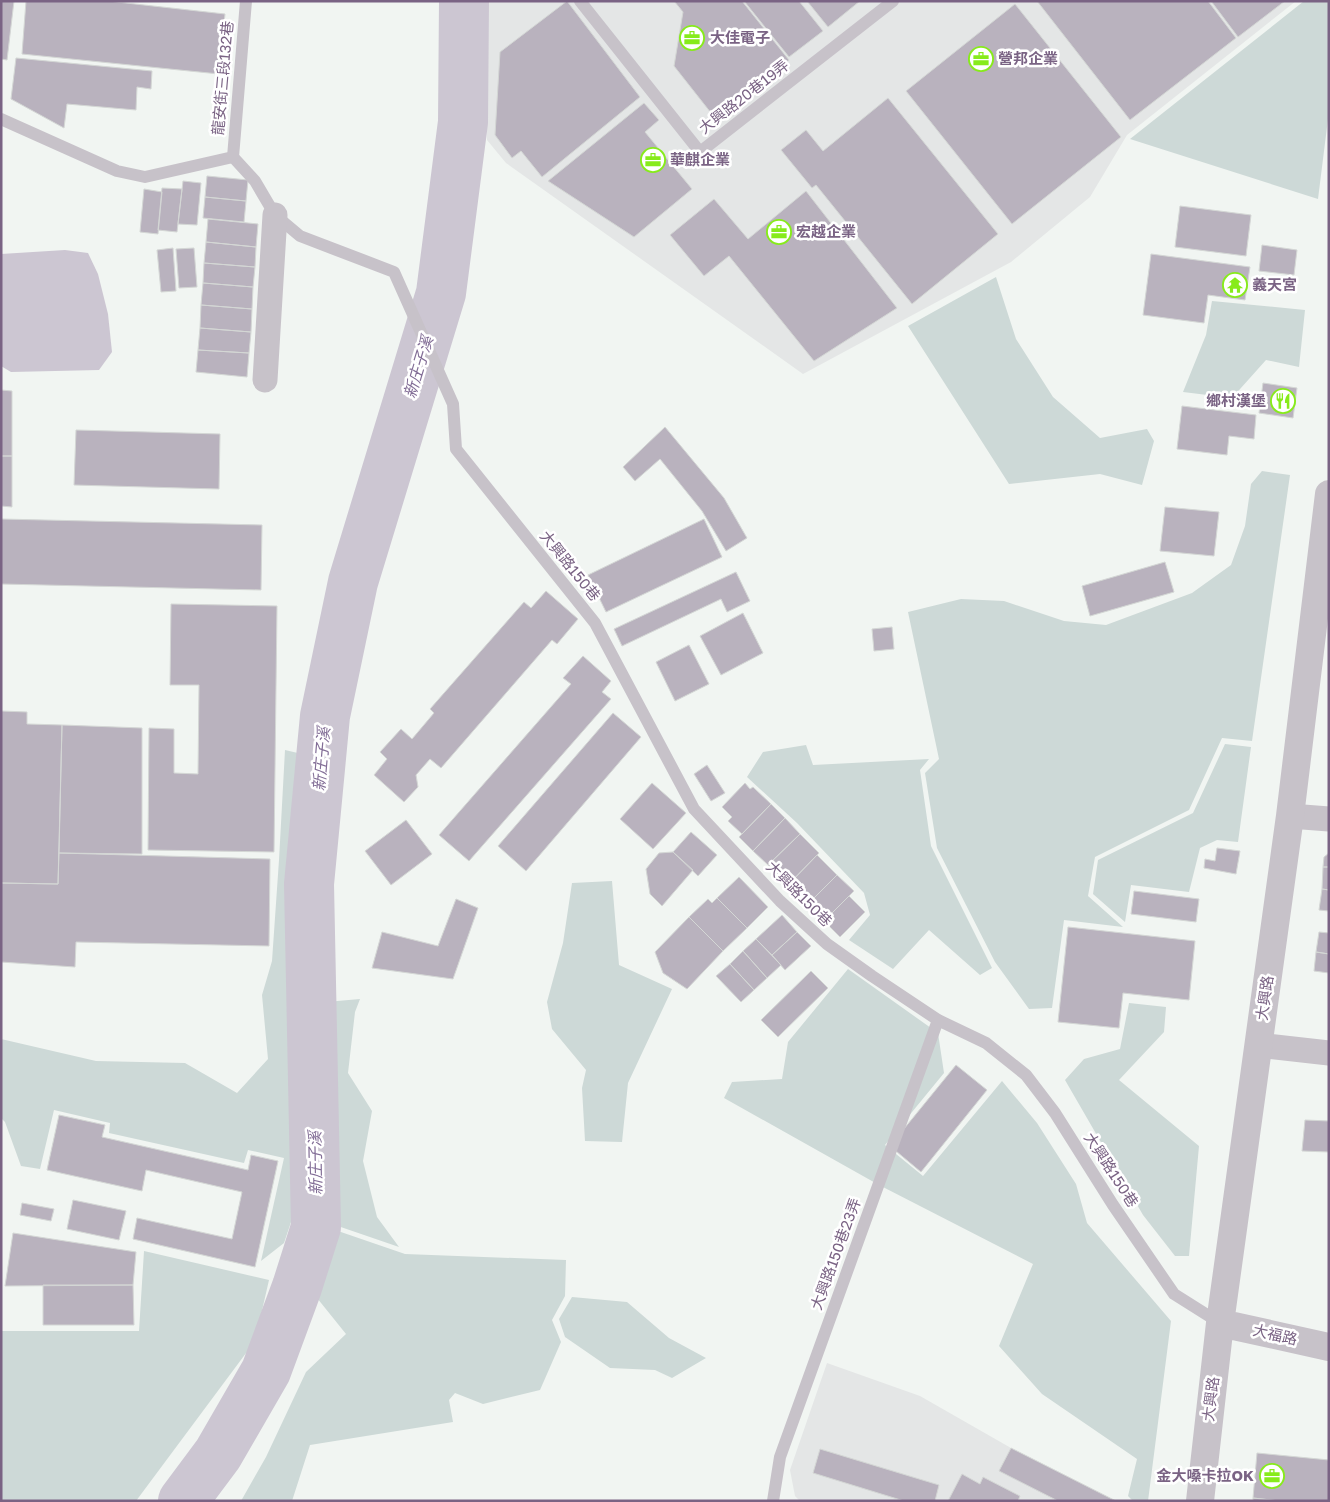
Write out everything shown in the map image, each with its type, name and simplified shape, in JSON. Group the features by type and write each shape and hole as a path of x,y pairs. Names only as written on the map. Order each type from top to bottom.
{"street":[{"path":"265,380 275,215"},
{"name":"大興路","path":"1200,1501 1220,1323 1290,816 1328,504"},
{"path":"1290,816 1329,819"},
{"path":"1258,1045 1329,1053"},
{"name":"大福路","path":"1220,1323 1329,1347"}],"lane":[{"name":"龍安街三段132巷","path":"233,157 246,1"},
{"name":"大興路20巷19弄","path":"580,1 700,152 893,1"},
{"path":"1,119 117,170 145,176 233,157 255,181 275,215"},
{"name":"大興路150巷","path":"275,215 300,236 394,272 453,404 456,449 595,623 694,809 780,901 813,933 872,976 938,1020 986,1043 1026,1074 1055,1113 1113,1205 1174,1294 1220,1323"},
{"name":"大興路150巷23弄","path":"773,1501 780,1457 938,1020"}],"shaded area":[{"path":"485,1 1296,1 1127,135 1090,197 1011,262 803,374 506,163 487,140 484,56"},
{"path":"1304,1 1329,1 1329,111 1318,199 1130,139"},
{"path":"65,250 88,253 98,274 108,314 112,352 99,370 11,372 1,366 1,254"},
{"path":"996,277 1016,339 1053,397 1100,438 1147,429 1154,441 1142,485 1100,474 1009,484 908,326"},
{"path":"1212,301 1305,310 1299,367 1266,360 1232,398 1183,392 1206,335"},
{"path":"1262,471 1290,475 1252,741 1222,738 1189,810 1095,857 1088,896 1123,927 1064,920 1052,1008 1029,1009 995,962 937,848 925,773 939,759 908,612 961,599 1004,601 1064,621 1106,625 1192,593 1231,565 1245,526 1251,484"},
{"path":"1225,744 1251,747 1238,842 1217,840 1200,848 1189,892 1131,885 1125,922 1093,894 1098,860 1193,813"},
{"path":"806,745 813,765 929,759 920,770 931,846 992,968 980,975 929,930 893,969 849,940 870,915 864,893 797,823 747,777 763,752"},
{"path":"285,750 302,754 292,957 302,1101 302,1157 295,1210 284,1243 261,1261 284,1158 248,1150 244,1163 109,1133 110,1123 54,1110 40,1169 21,1166 5,1122 1,1118 1,1039 96,1061 185,1063 237,1093 268,1059 262,995 272,961"},
{"path":"612,881 619,965 672,989 628,1083 622,1142 585,1141 582,1088 586,1070 552,1029 547,1002 563,943 572,883"},
{"path":"848,969 938,1033 944,1073 885,1145 923,1176 1002,1081 1037,1123 1076,1184 1087,1223 1171,1321 1148,1501 1133,1501 1128,1496 1137,1459 1042,1394 999,1346 1033,1264 879,1185 724,1098 732,1082 782,1079 788,1042"},
{"path":"360,999 355,1012 348,1073 372,1111 363,1161 377,1217 399,1247 332,1224 331,1071 326,1002"},
{"path":"1129,1003 1166,1007 1164,1032 1119,1080 1199,1146 1189,1256 1175,1256 1143,1215 1065,1080 1084,1059 1120,1049"},
{"path":"338,1231 405,1254 566,1260 565,1296 552,1320 561,1342 540,1390 483,1404 455,1393 449,1400 453,1422 310,1445 292,1501 241,1501 266,1457 306,1372 346,1334 313,1293"},
{"path":"144,1251 269,1280 255,1341 136,1501 1,1501 1,1331 139,1331"},
{"path":"572,1297 627,1302 669,1338 706,1358 672,1378 655,1370 610,1368 565,1337 559,1319"},
{"path":"827,1363 920,1396 1011,1448 1000,1471 1058,1501 800,1501 795,1496 790,1470"}],"building":[{"path":"1,1 14,1 7,60 1,59"},
{"path":"26,1 108,1 225,14 219,74 22,54"},
{"path":"567,1 640,97 542,177 521,151 512,158 495,135 500,52"},
{"path":"674,1 742,1 789,60 715,118 674,66 683,12"},
{"path":"744,1 799,1 823,31 789,57"},
{"path":"807,1 860,1 828,27"},
{"path":"1037,1 1208,1 1236,38 1130,120"},
{"path":"1211,1 1285,1 1238,37"},
{"path":"1015,4 1121,137 1012,224 906,91"},
{"path":"16,58 152,71 151,89 137,87 136,110 67,104 64,128 11,99"},
{"path":"888,98 998,234 912,304 816,185 812,188 781,150 806,130 823,151"},
{"path":"644,103 659,120 645,132 692,189 634,237 548,181"},
{"path":"207,176 248,180 246,201 205,197"},
{"path":"183,181 201,183 197,225 178,224"},
{"path":"162,188 182,189 177,232 158,230"},
{"path":"144,189 162,192 158,234 140,232"},
{"path":"806,191 897,308 814,361 729,256 704,276 670,235 714,199 748,239"},
{"path":"205,197 246,201 244,222 203,218"},
{"path":"1180,206 1251,215 1246,256 1175,247"},
{"path":"208,219 258,224 256,247 206,242"},
{"path":"206,242 256,247 255,267 204,263"},
{"path":"1262,245 1297,250 1294,275 1259,271"},
{"path":"173,248 176,291 161,292 157,250"},
{"path":"194,248 197,287 179,288 176,249"},
{"path":"1151,254 1250,267 1245,300 1208,295 1204,323 1143,315"},
{"path":"204,263 255,267 253,287 203,283"},
{"path":"203,283 253,287 252,309 201,305"},
{"path":"201,305 252,309 251,332 200,328"},
{"path":"200,328 251,332 249,353 198,350"},
{"path":"198,350 249,353 247,377 196,372"},
{"path":"1263,383 1297,388 1293,418 1259,413"},
{"path":"1,390 12,391 12,456 1,456"},
{"path":"1182,406 1256,415 1254,439 1229,436 1227,455 1177,449"},
{"path":"665,427 724,498 747,538 726,551 702,511 660,459 635,481 623,467"},
{"path":"76,430 220,434 219,489 74,485"},
{"path":"1,456 12,456 12,507 1,506"},
{"path":"1165,507 1219,512 1214,556 1160,551"},
{"path":"1,519 262,525 261,590 1,584"},
{"path":"704,519 722,557 606,612 588,575"},
{"path":"1165,562 1174,592 1090,616 1082,586"},
{"path":"736,572 750,601 727,612 721,599 622,646 614,629"},
{"path":"546,591 578,619 557,644 552,640 441,768 430,759 416,775 418,787 404,802 374,775 387,759 380,752 401,729 412,739 434,713 430,709 524,602 531,608"},
{"path":"171,604 277,606 274,852 148,850 149,728 174,729 174,773 198,774 199,685 170,685"},
{"path":"743,613 763,653 721,675 700,636"},
{"path":"892,627 894,649 874,651 872,629"},
{"path":"689,645 709,684 675,701 656,662"},
{"path":"583,656 611,681 602,692 611,699 469,861 439,835 571,684 563,678"},
{"path":"1,711 27,712 27,724 62,725 58,884 1,883"},
{"path":"613,713 641,737 526,871 498,846"},
{"path":"62,725 142,728 142,854 59,853"},
{"path":"707,765 725,793 711,801 694,774"},
{"path":"652,783 686,813 653,849 620,819"},
{"path":"745,783 750,789 753,787 771,804 742,834 728,821 732,817 722,807"},
{"path":"771,804 785,818 753,851 739,837"},
{"path":"785,818 800,834 768,865 753,851"},
{"path":"406,820 432,854 391,885 365,851"},
{"path":"691,832 717,855 698,876 673,852"},
{"path":"800,834 819,853 788,885 768,865"},
{"path":"1217,848 1240,851 1236,874 1204,868 1205,859 1215,861"},
{"path":"673,852 693,870 662,906 650,894 646,869 659,853"},
{"path":"59,853 270,859 269,946 76,942 75,967 1,962 1,883 58,884"},
{"path":"1329,853 1329,867 1323,867 1324,857"},
{"path":"817,855 837,875 807,905 788,885"},
{"path":"1323,867 1329,867 1329,890 1322,889"},
{"path":"837,875 854,891 824,921 807,905"},
{"path":"739,877 768,907 747,928 717,898"},
{"path":"1322,889 1329,890 1329,911 1319,910"},
{"path":"1134,891 1199,899 1196,922 1131,914"},
{"path":"849,896 865,912 840,937 824,921"},
{"path":"717,898 747,928 723,951 689,917 708,899 712,903"},
{"path":"456,899 478,908 453,979 372,968 382,932 438,946"},
{"path":"782,915 797,932 772,955 756,939"},
{"path":"689,917 723,951 687,989 663,973 655,952"},
{"path":"1068,927 1195,941 1189,1000 1123,993 1119,1028 1058,1022"},
{"path":"797,932 811,946 785,970 772,955"},
{"path":"1319,932 1329,933 1329,954 1316,952"},
{"path":"756,939 781,965 767,978 743,951"},
{"path":"743,951 767,978 754,990 730,964"},
{"path":"1316,952 1329,954 1329,973 1314,971"},
{"path":"730,964 754,990 741,1002 716,976"},
{"path":"811,971 828,988 778,1037 761,1020"},
{"path":"956,1065 987,1090 921,1172 890,1146"},
{"path":"59,1115 105,1125 102,1137 248,1170 251,1155 278,1161 255,1267 133,1239 137,1218 232,1239 242,1192 146,1170 142,1191 47,1170"},
{"path":"1305,1120 1329,1121 1329,1152 1302,1151"},
{"path":"73,1200 126,1211 119,1240 67,1229"},
{"path":"22,1203 54,1209 51,1221 20,1215"},
{"path":"13,1233 136,1252 133,1285 5,1286"},
{"path":"43,1285 133,1285 134,1325 43,1325"},
{"path":"1011,1448 1116,1501 1058,1501 999,1471"},
{"path":"820,1449 939,1485 935,1501 904,1501 813,1473"},
{"path":"1257,1453 1329,1460 1329,1501 1279,1501 1253,1498"},
{"path":"962,1474 980,1484 983,1477 1020,1496 1018,1501 948,1501"},
{"path":"1253,1498 1280,1501 1253,1501"}],"waterway":[{"name":"新庄子溪","path":"183,1501 218,1454 266,1371 297,1287 316,1227 309,884 325,716 353,582 441,293 463,122 464,1"}],"place":[{"name":"大佳電子","path":"692,38"},
{"name":"營邦企業","path":"981,59"},
{"name":"華麒企業","path":"653,160"},
{"name":"宏越企業","path":"779,232"},
{"name":"義天宮","path":"1235,285"},
{"name":"鄉村漢堡","path":"1283,401"},
{"name":"金大嗓卡拉OK","path":"1272,1476"}]}
